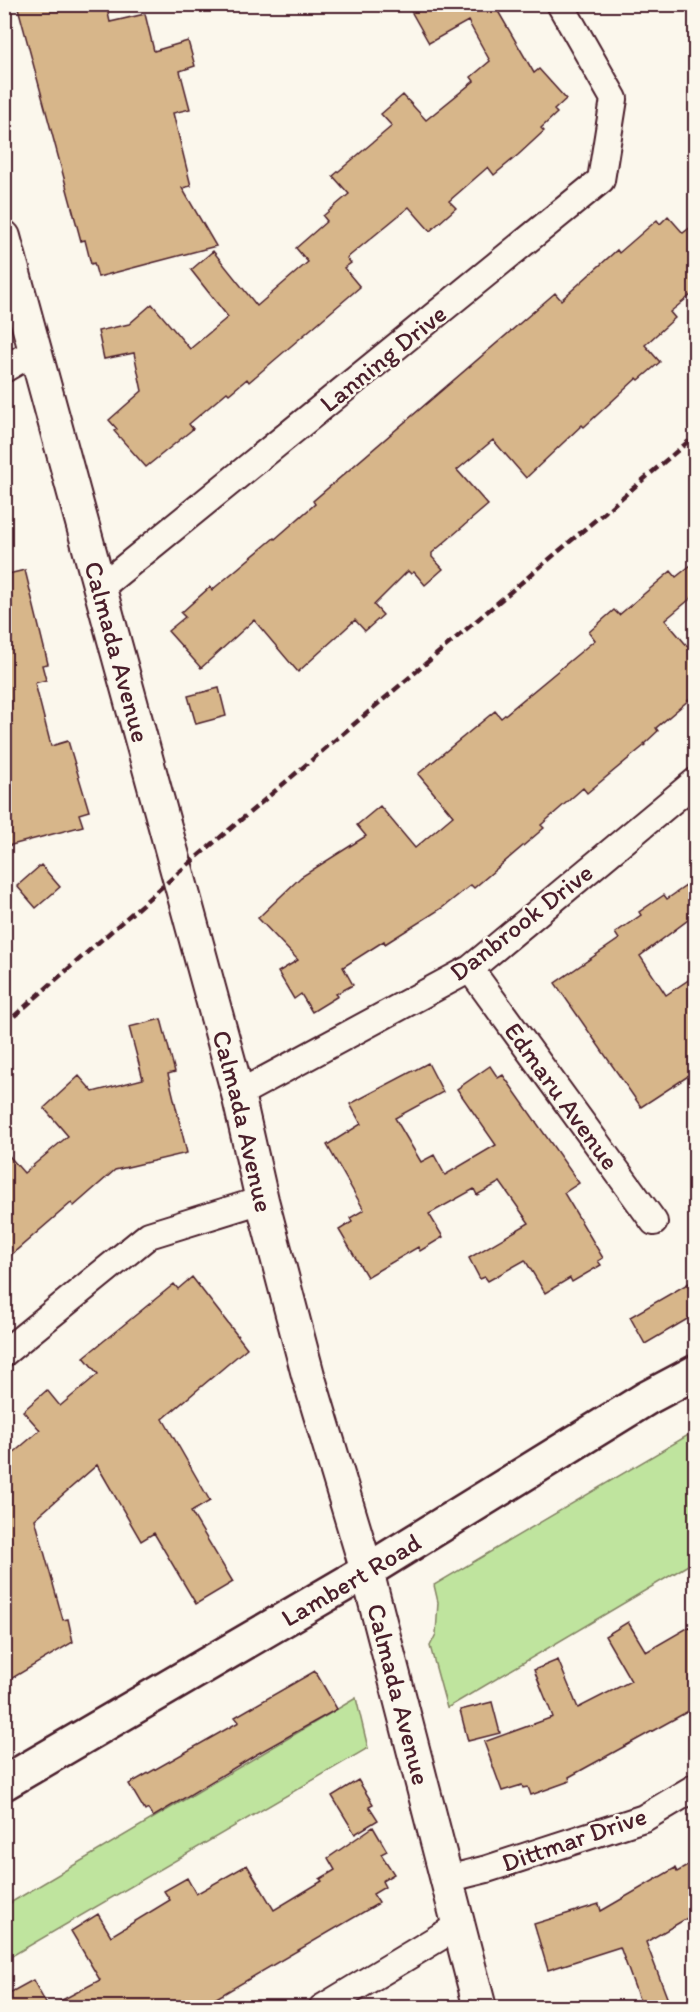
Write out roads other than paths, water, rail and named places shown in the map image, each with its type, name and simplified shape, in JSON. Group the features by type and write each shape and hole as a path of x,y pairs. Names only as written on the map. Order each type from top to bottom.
{"main road":[{"name":"Lambert Road","path":"4,1783 367,1571 647,1398 696,1372"}],"street":[{"name":"Lanning Drive","path":"101,587 601,180 614,99 560,4"},
{"name":"Calmada Avenue","path":"4,237 238,1094 262,1200 309,1375 367,1571 480,2007"},
{"path":"4,369 35,351"},
{"name":"Danbrook Drive","path":"238,1094 470,969 696,781"},
{"name":"Edmaru Avenue","path":"470,969 654,1222"},
{"path":"4,1353 148,1235 262,1200"},
{"name":"Dittmar Drive","path":"447,1879 487,1869 644,1818 696,1787"},
{"path":"322,2007 458,1926"}],"railway":[{"path":"4,1025 178,873 696,435"}]}
